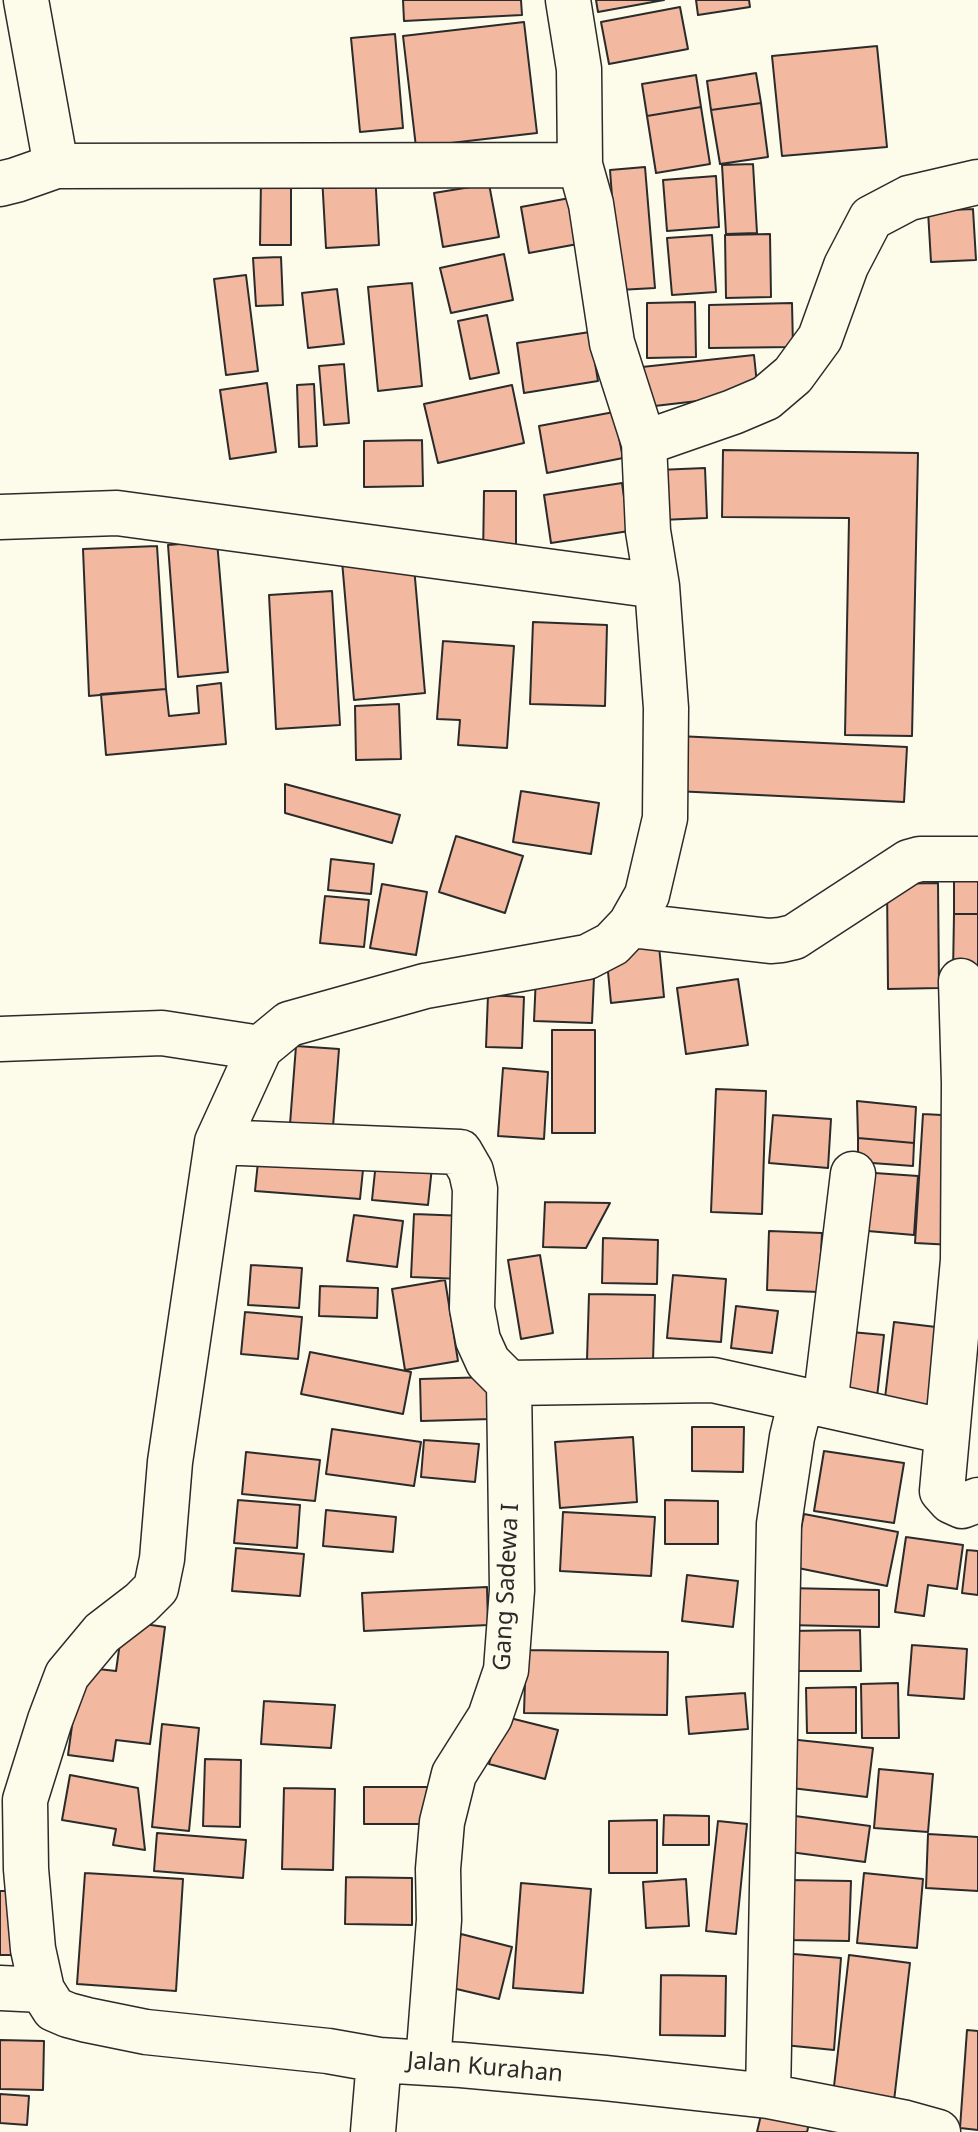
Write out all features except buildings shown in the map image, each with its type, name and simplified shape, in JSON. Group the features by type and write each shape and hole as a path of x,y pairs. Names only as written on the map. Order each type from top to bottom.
{"street":[{"path":"26,0 56,166"},
{"path":"21,1989 33,1949 13,1869 25,1800 67,1675 102,1633 156,1588 162,1559 170,1462 217,1142 260,1048 289,1024 301,1020 425,986 587,957 612,944 630,925 647,895 665,818 666,708 657,586 648,531 644,443 612,343 591,204 580,165 579,69 568,0"},
{"path":"0,184 56,166 580,165"},
{"path":"644,443 766,398 793,375 820,338 846,266 871,218 909,198 978,182"},
{"path":"0,517 117,513 657,586"},
{"path":"630,925 781,940 794,937 909,862 920,859 978,859"},
{"path":"961,981 963,1231 968,1306 947,1432 942,1491 951,1501 962,1506 978,1500"},
{"path":"0,1039 162,1033 260,1048"},
{"path":"217,1142 460,1152 471,1171 475,1189 472,1308 478,1340 488,1362 509,1383 713,1380 947,1432"},
{"path":"768,2096 779,1524 787,1465 813,1402 853,1174"},
{"name":"Gang Sadewa I","path":"428,2063 439,1920 438,1869 442,1822 454,1774 490,1717 506,1670 512,1590 509,1383"},
{"name":"Jalan Kurahan","path":"21,1989 68,2015 146,2032 328,2051 379,2060 576,2075 768,2096 938,2132"},
{"path":"373,2132 379,2060"}]}
